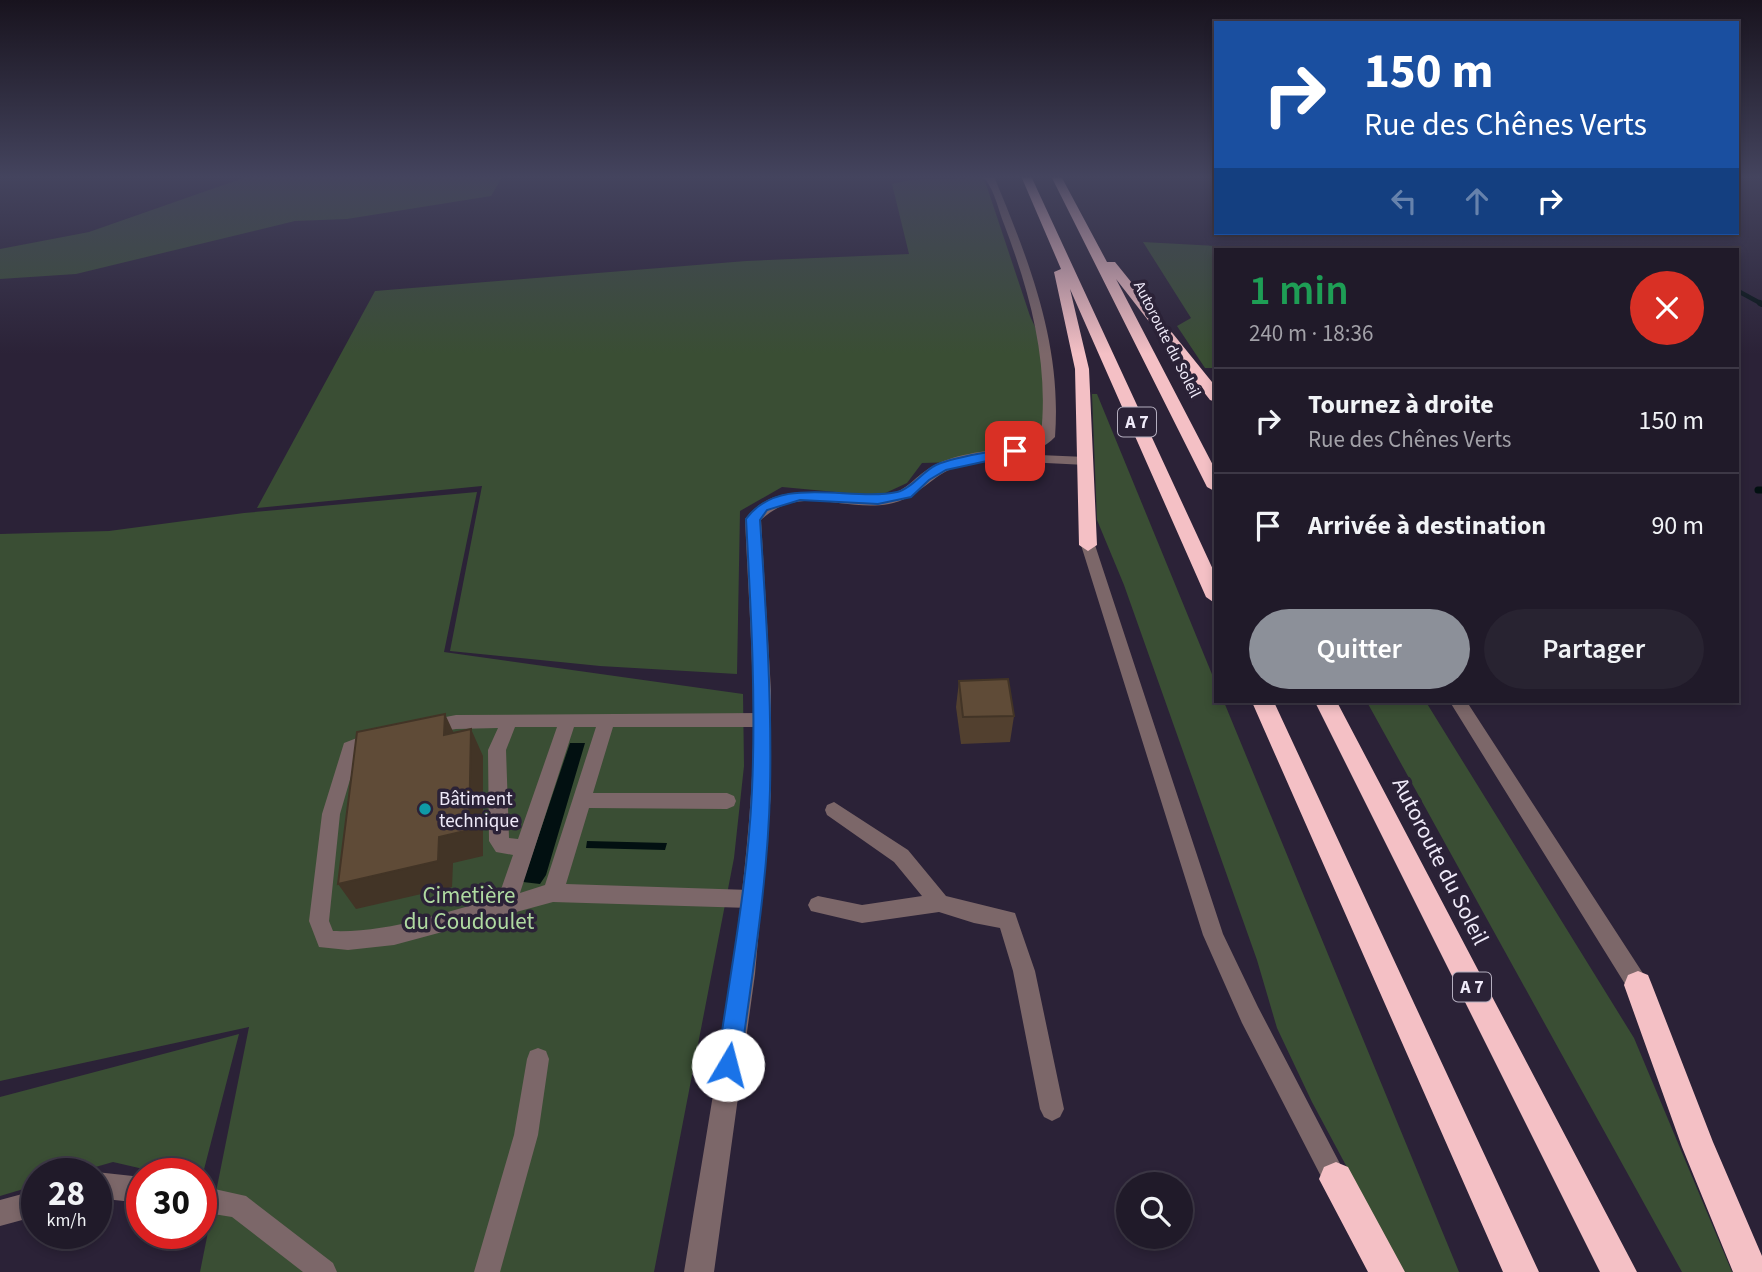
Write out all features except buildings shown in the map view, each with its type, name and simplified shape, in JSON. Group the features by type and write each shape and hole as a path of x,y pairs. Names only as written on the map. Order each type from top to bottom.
{"highway":[{"name":"A 7","path":"1052,235 1214,593"},
{"name":"Autoroute du Soleil","path":"1087,235 1214,484"},
{"path":"1057,246 1063,290 1082,369 1088,545"},
{"path":"1092,246 1130,287 1214,394"},
{"path":"1263,703 1521,1272"},
{"name":"Autoroute du Soleil","path":"1327,703 1619,1272"},
{"path":"1638,985 1698,1147 1751,1272"},
{"path":"1336,1179 1387,1272"}],"street":[{"path":"699,1272 750,899 761,793 760,720 763,684 753,519 762,508 799,496 878,499 906,495 925,477 942,467 992,457 1037,444 1048,437 1051,415 1048,345 1013,235"}],"lane":[{"path":"992,457 1086,461"},
{"path":"1088,545 1213,935 1250,1015 1336,1179"},
{"path":"1459,703 1638,985"},
{"path":"509,720 497,750 499,841 503,846 525,848"},
{"path":"750,899 553,893 536,895 522,904 506,905 403,932 344,942 326,940 319,921 331,814 350,748 403,731 456,722 760,720"},
{"path":"506,905 567,722"},
{"path":"553,893 606,722"},
{"path":"583,800 727,801"},
{"path":"834,810 901,856 939,903"},
{"path":"818,905 862,914 939,903 974,914 1008,920 1024,971 1052,1110"},
{"path":"487,1272 526,1135 538,1059"},
{"path":"217,1202 237,1205 324,1272"},
{"path":"0,1213 21,1207"}],"green space":[{"path":"71,235 236,235 76,274 0,279 0,249"},
{"path":"904,235 1003,235 1030,316 1044,346 1047,423 1044,446 996,461 922,463 907,483 879,496 782,487 740,511 737,674 600,666 450,651 482,486 257,508 375,291 746,261 909,254"},
{"path":"1143,242 1255,248 1214,248 1214,368 1205,368 1177,326 1191,318"},
{"path":"1092,394 1097,394 1214,679 1214,703 1224,703 1459,1272 1403,1272 1312,1102 1277,1028 1257,960 1124,585 1097,520"},
{"name":"Cimetière du Coudoulet","path":"477,492 444,652 743,694 744,766 734,858 654,1272 200,1272 205,1249 217,1249 217,1187 249,1027 0,1081 0,534 109,531 244,513"},
{"path":"1368,703 1427,703 1634,1038 1732,1272 1682,1272"},
{"path":"239,1034 207,1158 126,1158 126,1165 112,1162 112,1158 21,1158 21,1190 0,1196 0,1097"}],"shaded area":[{"path":"570,743 585,743 546,875 540,884 523,882"},
{"path":"587,841 667,843 665,850 586,848"}],"waterway":[{"path":"1739,292 1762,304 1760,303"}],"place":[{"name":"Bâtiment technique","path":"425,809"}],"route":[{"path":"728,1065 747,935 761,793 760,720 763,684 753,519 762,508 780,499 799,496 878,499 906,495 925,477 942,467 1015,451"}]}
